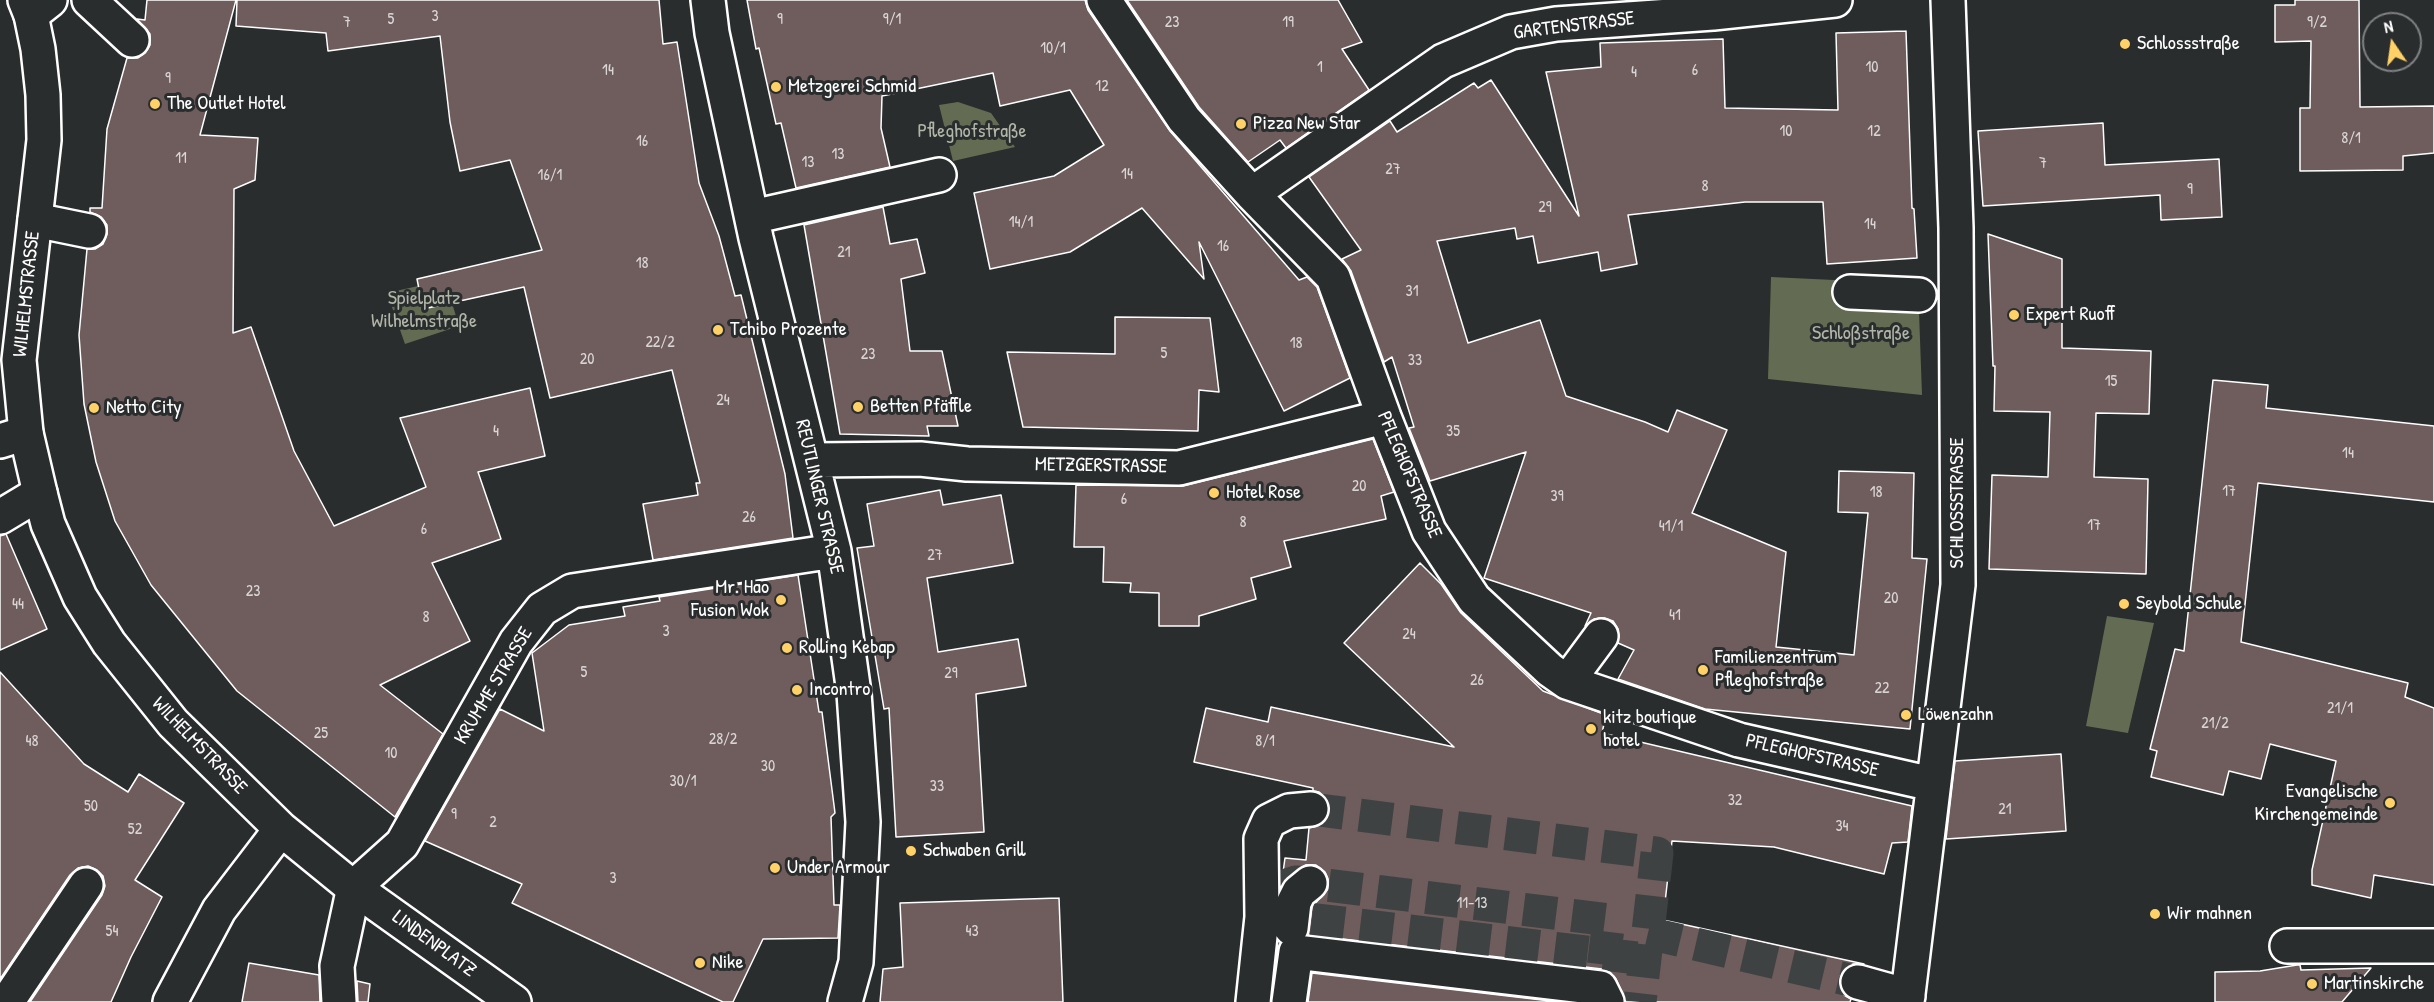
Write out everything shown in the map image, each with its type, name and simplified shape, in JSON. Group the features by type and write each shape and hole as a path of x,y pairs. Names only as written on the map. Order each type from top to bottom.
{"street":[{"path":"89,0 132,40"},
{"name":"REUTLINGER STRASSE","path":"708,0 712,33 752,218 834,551 854,693 863,822 856,962 845,1002"},
{"name":"PFLEGHOFSTRASSE","path":"1104,0 1184,119 1252,194 1333,277 1429,531 1474,599 1550,670 1567,682 1739,740 1932,783"},
{"name":"GARTENSTRASSE","path":"1252,194 1443,61 1511,32 1556,24 1713,13 1835,0"},
{"name":"SCHLOSSSTRASSE","path":"1907,999 1958,585 1956,228 1948,0"},
{"name":"WILHELMSTRASSE","path":"35,5 44,140 19,360 13,437 40,493 48,524 59,550 97,626 173,723 281,829 354,887"},
{"path":"752,218 939,175"},
{"path":"35,220 89,231"},
{"path":"1850,292 1918,294"},
{"name":"METZGERSTRASSE","path":"812,460 920,459 967,464 1179,468 1384,417"},
{"path":"0,517 40,493"},
{"name":"KRUMME STRASSE","path":"354,887 402,844 516,642 542,609 572,591 834,551"},
{"path":"1567,682 1601,636"},
{"path":"1277,922 1261,839 1269,821 1289,811 1311,809"},
{"path":"170,1002 219,910 281,829"},
{"path":"7,1002 86,885"},
{"path":"1253,1002 1277,922 1295,885"},
{"path":"339,1002 337,966 354,887"},
{"name":"LINDENPLATZ","path":"354,887 514,1002"},
{"path":"2287,946 2434,946"},
{"path":"1289,1002 1296,952 1600,988 1608,1002"},
{"path":"1858,982 1907,999"}],"green space":[{"name":"Pfleghofstraße","path":"958,102 991,113 1015,147 953,161 939,105"},
{"name":"Schloßstraße","path":"1771,277 1918,284 1922,395 1768,379"},
{"name":"Spielplatz Wilhelmstraße","path":"445,280 459,326 405,344 387,293"},
{"path":"2107,616 2154,623 2128,733 2086,726"}],"building":[{"path":"147,0 236,0 200,135 258,138 255,180 234,189 233,333 251,327 294,451 334,526 426,487 400,418 530,388 545,456 478,472 501,539 432,563 470,641 380,685 443,734 395,817 237,691 151,585 115,521 96,462 84,404 79,335 87,249 95,249 103,244 107,234 107,225 101,217 90,212 90,208 102,208 107,129 127,58 138,58 150,45 150,34 137,19 145,20"},
{"path":"237,0 659,0 663,44 677,42 699,183 719,236 735,296 741,295 785,474 793,538 653,560 643,504 698,495 696,483 700,483 672,370 550,398 524,287 423,309 417,279 542,250 510,160 460,171 450,122 440,36 328,51 326,33 236,26"},
{"path":"747,0 1085,0 1088,10 1170,131 1299,280 1307,277 1317,287 1350,378 1284,411 1199,242 1204,279 1142,208 1070,252 990,269 974,193 1054,176 1104,145 1070,90 1000,106 993,73 882,96 881,128 890,167 796,188 781,123 776,124 759,48 756,49"},
{"path":"1127,0 1338,0 1362,42 1342,49 1369,90 1286,148 1280,140 1248,162 1199,107"},
{"path":"2295,0 2359,0 2360,107 2434,106 2434,153 2403,156 2403,170 2300,171 2300,108 2310,108 2311,41 2275,42 2275,5 2295,5"},
{"path":"1906,31 1912,208 1914,209 1917,258 1827,264 1823,202 1745,202 1628,215 1637,264 1601,271 1598,252 1538,263 1533,236 1517,239 1515,228 1437,241 1468,343 1540,320 1566,396 1668,432 1677,410 1727,430 1692,513 1786,552 1776,647 1854,655 1868,513 1838,512 1839,471 1914,473 1912,558 1927,559 1910,729 1705,709 1618,679 1634,650 1618,643 1618,629 1613,621 1604,618 1594,619 1585,626 1591,613 1484,578 1526,452 1430,481 1409,428 1414,427 1392,357 1384,362 1351,271 1342,259 1361,250 1309,177 1390,121 1397,132 1474,83 1478,88 1491,80 1579,216 1546,72 1601,67 1600,43 1723,39 1725,108 1838,110 1836,33"},
{"path":"2103,123 2105,165 2219,159 2222,217 2161,220 2160,195 1983,206 1978,131"},
{"path":"883,207 890,244 917,239 925,273 901,279 910,351 942,351 958,426 927,426 929,436 840,434 804,225"},
{"path":"1988,234 2062,259 2062,348 2151,351 2149,414 2096,413 2094,477 2148,479 2146,574 1989,569 1992,475 2048,477 2050,412 1994,411 1995,366 1993,366"},
{"path":"1115,317 1210,318 1219,392 1199,390 1198,431 1023,427 1007,352 1115,354"},
{"path":"2213,380 2268,385 2266,408 2434,426 2434,502 2258,483 2241,642 2408,683 2405,697 2434,708 2434,885 2374,875 2371,898 2312,885 2312,870 2336,761 2270,744 2261,779 2229,771 2223,795 2151,777 2157,751 2150,749 2175,649 2184,651"},
{"path":"1373,439 1394,492 1381,496 1386,519 1284,541 1291,567 1251,578 1256,599 1199,616 1199,626 1159,626 1159,593 1130,592 1131,583 1103,582 1104,547 1074,547 1076,485 1183,486"},
{"path":"940,490 943,505 1001,495 1013,563 927,578 938,652 1018,639 1026,686 976,694 984,832 896,837 889,708 884,709 857,548 874,546 867,504"},
{"path":"6,534 47,629 0,650 0,536"},
{"path":"1420,563 1441,584 1461,613 1543,691 1606,715 1602,733 1912,806 1908,842 1892,843 1884,874 1774,847 1672,841 1663,920 1864,964 1853,964 1845,968 1840,976 1840,987 1844,995 1851,999 1850,1002 1626,1002 1616,979 1610,972 1602,969 1308,935 1312,907 1328,889 1328,879 1325,872 1316,865 1306,865 1287,877 1281,887 1285,858 1306,860 1309,828 1321,825 1328,816 1330,808 1327,799 1319,792 1313,791 1313,788 1194,762 1206,708 1268,722 1271,707 1454,747 1344,643"},
{"path":"798,575 819,712 822,712 835,813 831,817 834,905 840,905 838,938 763,939 733,1002 723,1002 512,903 522,884 425,841 500,709 544,731 532,653 569,625 625,616 623,607 660,601 659,597"},
{"path":"0,672 84,764 128,792 139,774 184,803 135,880 162,897 111,1002 30,1002 102,895 105,886 103,876 88,866 78,868 70,875 0,979"},
{"path":"2061,754 2066,831 1946,839 1955,761"},
{"path":"1059,898 1063,1002 880,1002 883,969 903,967 900,903"},
{"path":"249,963 319,975 320,1002 242,1002"},
{"name":"Martinskirche","path":"2300,965 2301,970 2371,968 2342,1002 2215,1002 2215,972 2260,971"},
{"path":"1312,973 1559,1002 1308,1002"},
{"path":"357,981 370,984 368,1002 358,1002"}],"tunnel":[{"path":"1311,809 1657,853 1640,1002"},
{"path":"1281,887 1296,882 1310,883 1609,920 1602,976"},
{"path":"1288,954 1291,928 1309,919 1645,959"},
{"path":"1648,933 1858,982"}],"place":[{"name":"Schlossstraße","path":"2125,44"},
{"name":"Metzgerei Schmid","path":"776,87"},
{"name":"The Outlet Hotel","path":"155,104"},
{"name":"Pizza New Star","path":"1241,124"},
{"name":"Expert Ruoff","path":"2014,315"},
{"name":"Tchibo Prozente","path":"718,330"},
{"name":"Betten Pfäffle","path":"858,407"},
{"name":"Netto City","path":"94,408"},
{"name":"Hotel Rose","path":"1214,493"},
{"name":"Mr. Hao Fusion Wok","path":"781,600"},
{"name":"Seybold Schule","path":"2124,604"},
{"name":"Rolling Kebap","path":"787,648"},
{"name":"Familienzentrum Pfleghofstraße","path":"1703,670"},
{"name":"Incontro","path":"797,690"},
{"name":"Löwenzahn","path":"1906,715"},
{"name":"kitz boutique hotel","path":"1591,729"},
{"name":"Evangelische Kirchengemeinde","path":"2390,803"},
{"name":"Schwaben Grill","path":"911,851"},
{"name":"Under Armour","path":"775,868"},
{"name":"Wir mahnen","path":"2155,914"},
{"name":"Nike","path":"700,963"},
{"name":"Martinskirche","path":"2312,984"}]}
